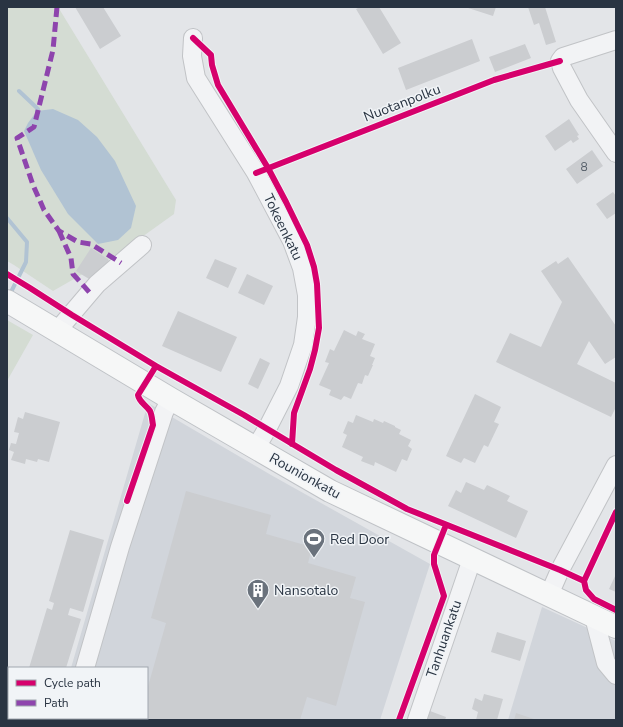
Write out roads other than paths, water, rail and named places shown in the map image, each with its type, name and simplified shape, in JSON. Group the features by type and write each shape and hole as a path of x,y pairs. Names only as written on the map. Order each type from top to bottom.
{"main road":[{"name":"Rounionkatu","path":"13,304 170,399 330,491 616,627"}],"street":[{"name":"Tokeenkatu","path":"193,38 192,56 196,78 256,173 292,241 302,268 307,295 307,317 301,351 289,386 255,449"},
{"path":"616,40 563,56 560,62 579,100 616,153"},
{"path":"57,332 97,284 142,244"},
{"path":"85,667 120,547 164,412 170,399"},
{"path":"549,595 560,570 616,465"},
{"name":"Tanhuankatu","path":"417,720 472,559"},
{"path":"594,617 606,663 616,675"}],"water":[{"path":"53,109 78,120 97,137 115,161 136,206 131,228 118,240 98,244 68,214 41,170 24,131 37,111"}],"waterway":[{"path":"19,91 38,109 37,111"},
{"path":"7,218 27,242 26,262 9,296"}],"place":[{"name":"Red Door","path":"314,558"},
{"name":"Nansotalo","path":"258,610"}]}
